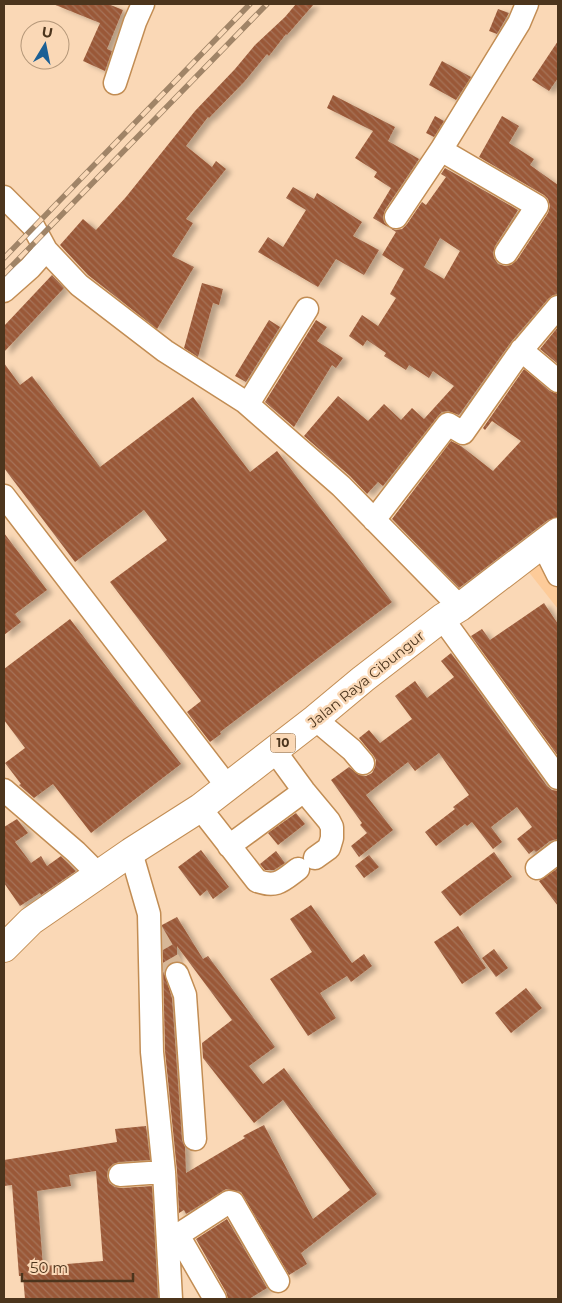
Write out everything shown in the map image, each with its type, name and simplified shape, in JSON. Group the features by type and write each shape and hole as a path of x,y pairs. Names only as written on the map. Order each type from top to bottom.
{"highway":[{"name":"Jalan Raya Cibungur","path":"4,948 31,921 99,876 131,852 200,808 315,720 363,679 550,539"}],"street":[{"path":"115,83 135,22 143,4"},
{"path":"396,217 441,150 519,22 527,4"},
{"path":"441,150 537,206 506,253"},
{"path":"4,197 33,226 46,250 79,285 165,351 248,404 341,486 374,520 451,613 558,778"},
{"path":"4,291 30,268 46,250"},
{"path":"374,520 448,424 463,433 521,350 558,307"},
{"path":"248,404 307,309"},
{"path":"521,350 558,381"},
{"path":"4,496 227,786"},
{"path":"550,539 558,575"},
{"path":"315,720 352,750 363,763"},
{"path":"200,808 257,881 271,885 279,883 329,848 333,832 329,821 274,750"},
{"path":"4,790 76,852 99,876"},
{"path":"229,846 304,791"},
{"path":"131,852 149,914 152,1052 164,1172 173,1236 172,1299"},
{"path":"537,868 558,852"},
{"path":"177,974 185,995 195,1139"},
{"path":"120,1175 164,1172"},
{"path":"173,1236 229,1202 233,1203 278,1281"},
{"path":"173,1236 214,1299"}],"shaded area":[{"path":"558,538 558,609 524,566"}],"building":[{"path":"53,4 108,4 123,10 107,49 112,51 105,71 83,61 100,23"},
{"path":"296,4 314,4 286,34 269,56 267,54 245,81 208,117 186,146 212,167 216,161 226,169 186,219 193,223 172,256 194,267 157,329 88,275 60,245 83,219 96,230 126,197 195,111 255,45"},
{"path":"498,9 509,13 497,34 489,31"},
{"path":"558,41 558,78 549,91 532,80"},
{"path":"442,61 471,77 456,100 429,85"},
{"path":"333,95 395,127 388,141 419,159 385,210 383,217 388,227 373,218 391,188 374,177 377,172 355,158 373,131 327,108"},
{"path":"435,116 444,121 434,137 426,133"},
{"path":"502,116 519,126 509,143 534,159 530,165 558,185 558,294 548,299 511,342 459,415 448,411 442,412 383,486 378,482 367,494 350,476 304,436 338,396 368,421 384,404 401,420 412,408 424,419 454,386 433,371 429,378 409,365 406,370 384,356 386,353 367,340 363,346 349,336 362,315 378,326 396,298 390,294 404,269 382,255 396,232 390,228 402,229 422,202 426,205 446,177 441,174 445,168 518,210 495,246 493,253 498,264 511,265 517,260 548,213 550,206 548,199 544,195 479,157","holes":["440,238 460,251 444,279 424,267"]},
{"path":"293,187 314,199 317,193 362,222 353,236 379,250 364,275 336,259 318,287 258,252 268,237 283,247 306,210 286,198"},
{"path":"52,275 64,288 4,352 4,326"},
{"path":"202,283 223,289 219,305 213,303 198,357 184,348"},
{"path":"269,320 280,327 246,382 235,376"},
{"path":"316,320 327,327 317,341 343,358 336,368 332,365 294,427 265,402"},
{"path":"558,327 558,364 540,349"},
{"path":"4,363 20,385 32,376 100,467 193,397 250,472 277,451 392,602 220,732 221,734 210,742 187,712 201,701 110,582 167,540 144,510 75,562 4,468"},
{"path":"524,369 550,391 558,394 558,517 548,520 459,588 392,519 451,441 461,446 493,471 521,441 492,421 485,430 483,428"},
{"path":"4,533 47,590 15,614 21,622 4,635"},
{"path":"544,603 558,624 558,756 471,636 482,629 490,640"},
{"path":"70,619 181,764 91,833 53,784 34,798 19,785 21,784 5,763 25,748 4,720 4,669"},
{"path":"451,653 547,786 552,790 558,791 558,839 550,841 536,852 534,850 529,854 517,839 532,827 517,807 491,827 502,842 493,849 472,822 467,826 465,824 436,846 425,832 455,809 453,807 469,795 439,753 415,771 408,762 366,795 393,830 359,857 351,846 367,833 331,780 349,767 359,775 366,776 372,773 376,760 359,738 369,730 380,743 412,719 395,696 415,681 427,698 454,677 441,661"},
{"path":"296,813 305,824 278,845 268,833"},
{"path":"17,819 28,833 15,842 31,863 41,856 47,866 61,856 76,871 41,895 40,893 20,906 4,883 4,827"},
{"path":"201,850 229,887 213,899 207,890 200,896 178,867"},
{"path":"276,851 285,863 274,870 265,870 260,864"},
{"path":"494,852 512,877 460,916 441,892"},
{"path":"369,855 379,867 364,878 355,866"},
{"path":"558,868 558,906 539,881"},
{"path":"311,905 352,963 364,954 372,966 351,982 347,976 320,993 336,1018 308,1036 270,979 312,952 290,919"},
{"path":"177,917 203,959 208,956 275,1047 249,1066 263,1084 284,1068 377,1194 301,1253 307,1264 289,1275 241,1192 226,1189 186,1214 184,1210 179,1213 177,1171 165,1051 162,925","holes":["177,946 232,1020 202,1043 203,1058 254,1123 283,1100 350,1190 313,1219 264,1125 243,1136 245,1138 186,1173 172,998 164,972 167,965 177,961"]},
{"path":"458,926 486,968 462,984 434,942"},
{"path":"494,949 508,968 496,977 482,958"},
{"path":"526,988 542,1008 511,1033 495,1013"},
{"path":"146,1126 150,1160 113,1164 108,1169 107,1176 109,1183 115,1187 152,1186 158,1299 25,1299 23,1276 19,1276 12,1185 4,1186 4,1160 117,1142 115,1129","holes":["96,1171 103,1261 43,1266 37,1191 71,1186 69,1175"]},
{"path":"227,1219 267,1288 249,1299 228,1299 226,1292 196,1239"}],"tunnel":[{"path":"152,931 177,974"}],"railway":[{"path":"4,258 250,4"},
{"path":"4,274 267,4"}]}
